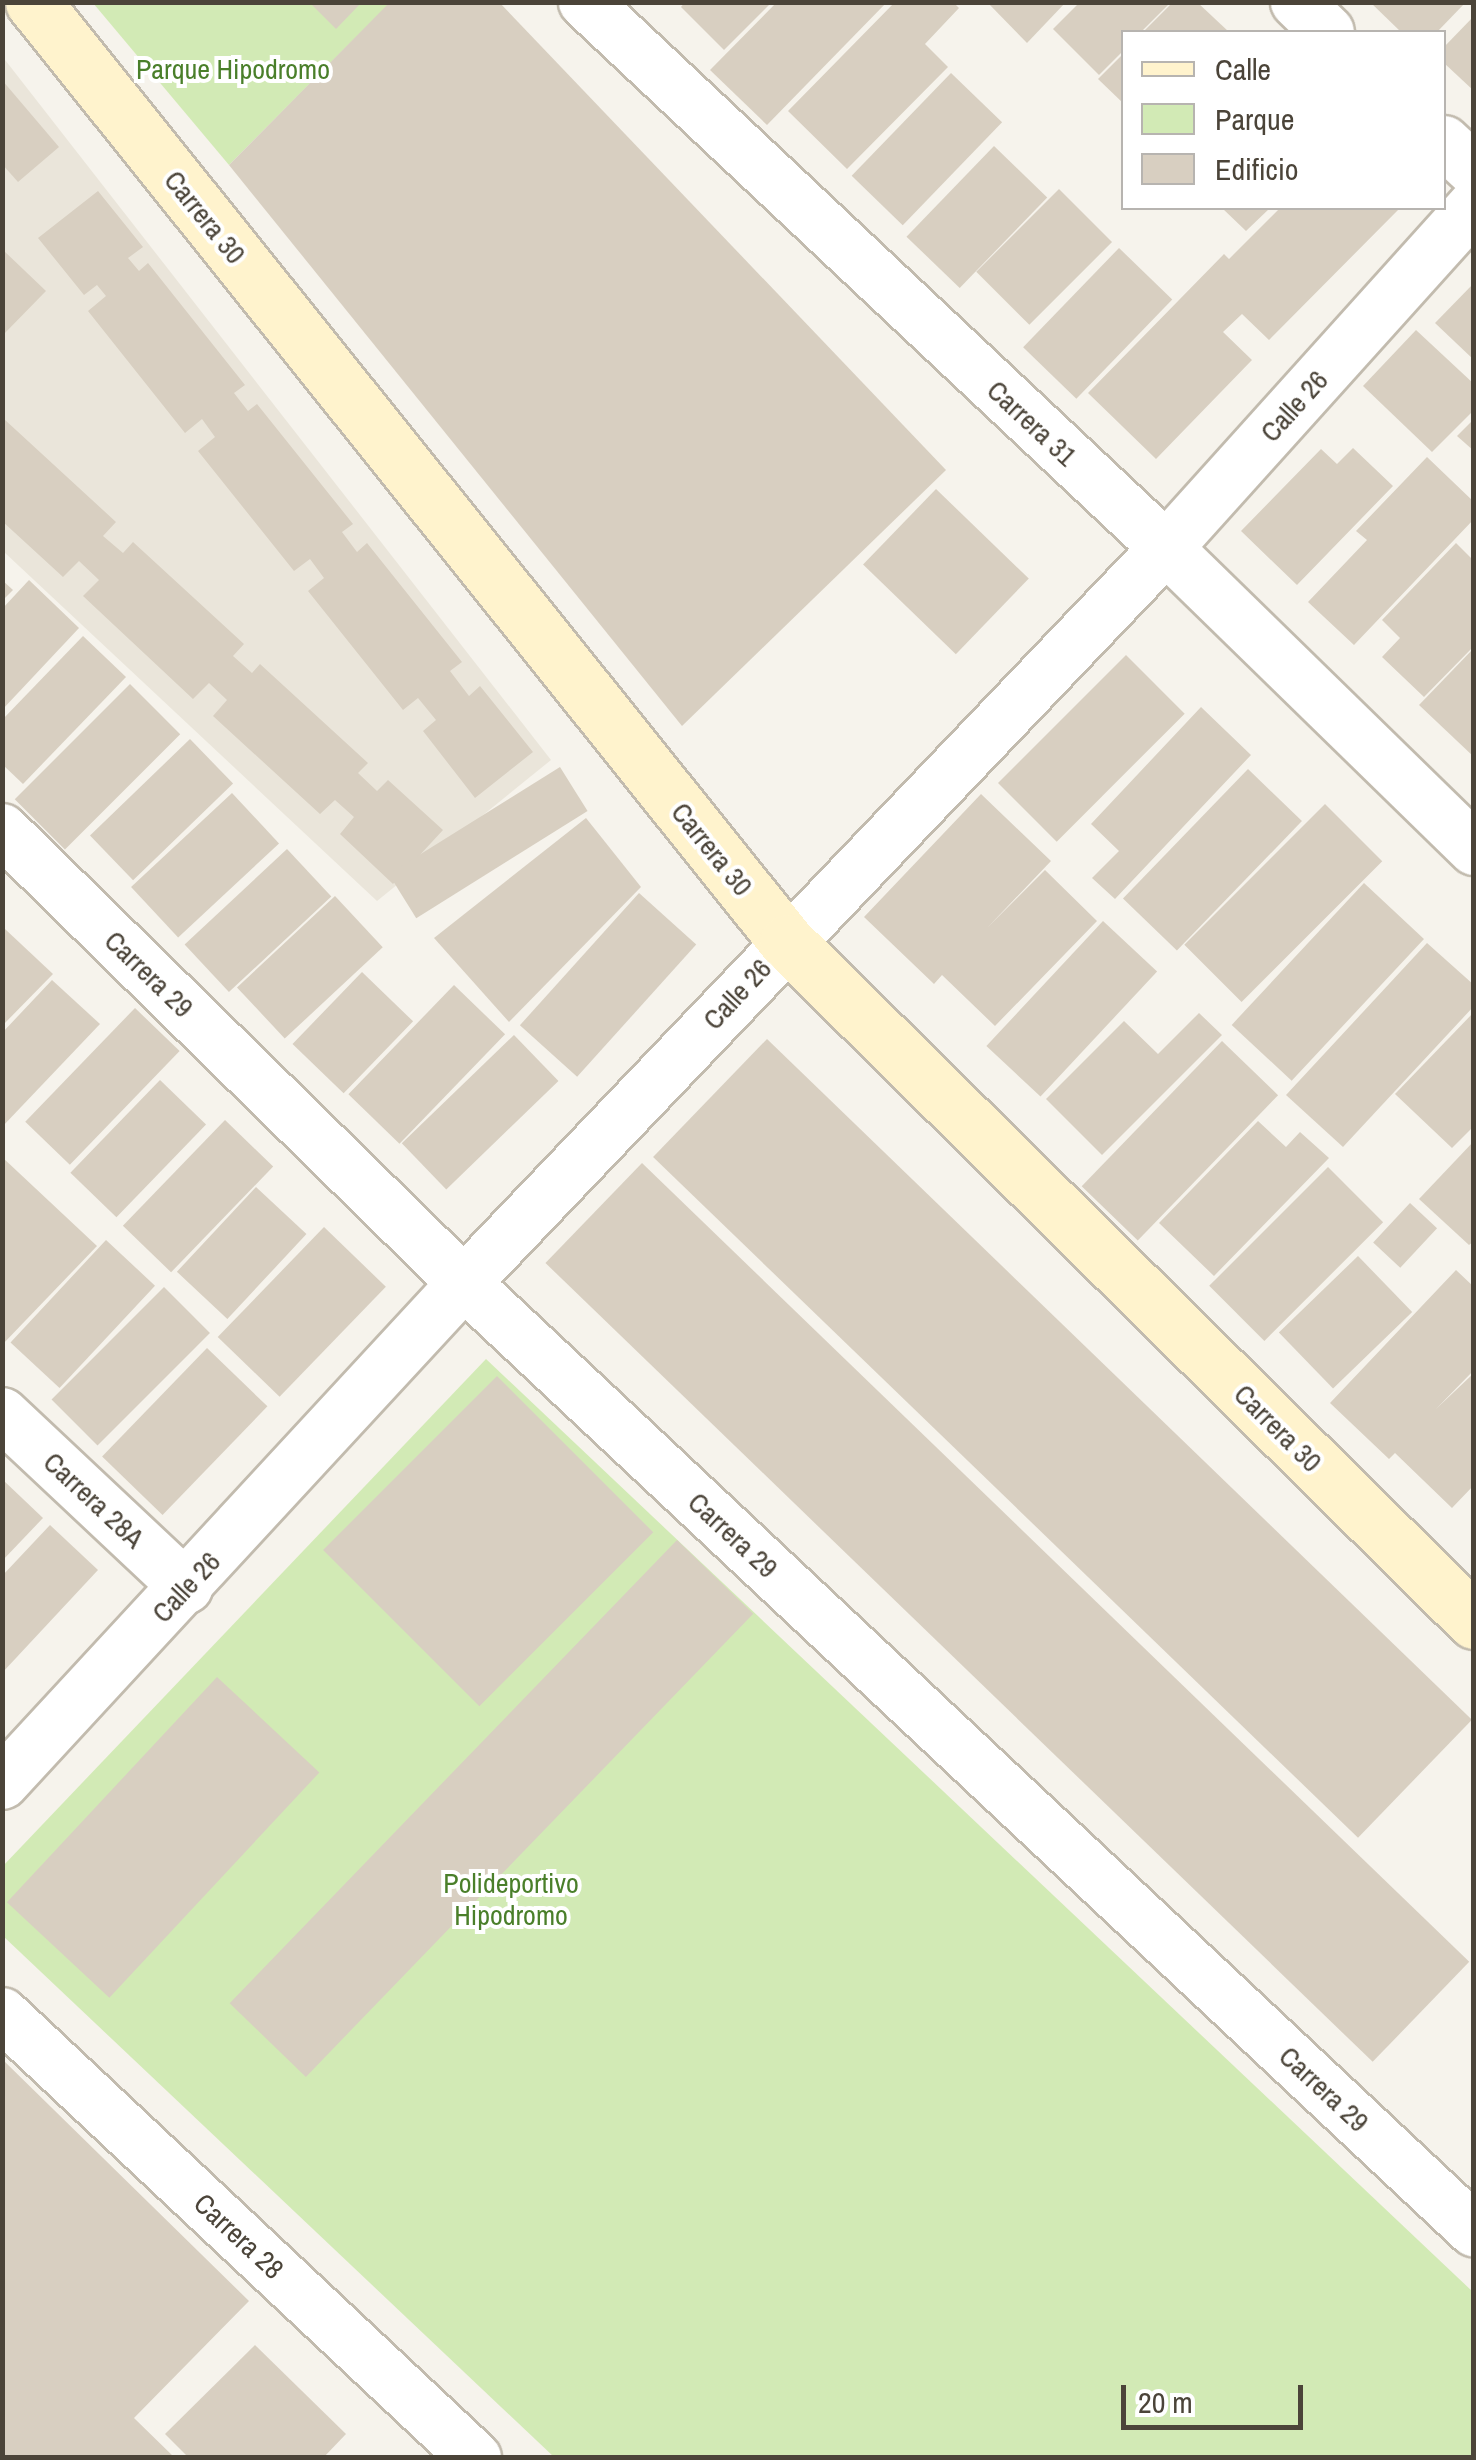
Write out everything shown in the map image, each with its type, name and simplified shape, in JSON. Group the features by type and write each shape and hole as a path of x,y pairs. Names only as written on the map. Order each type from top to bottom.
{"street":[{"name":"Carrera 30","path":"33,2 787,942 1474,1621"},
{"name":"Carrera 31","path":"586,2 1166,548 1474,849"},
{"path":"1296,2 1326,30"},
{"path":"1446,144 1474,170"},
{"name":"Calle 26","path":"2,1783 464,1283 1166,548 1474,206"},
{"name":"Carrera 29","path":"2,830 464,1283 1474,2230"},
{"name":"Carrera 28A","path":"2,1414 186,1587"},
{"name":"Carrera 28","path":"2,2014 475,2458"}],"shaded area":[{"path":"2,56 551,760 377,901 3,551"}],"green space":[{"name":"Parque Hipodromo","path":"93,3 390,3 229,165"},
{"name":"Polideportivo Hipodromo","path":"486,1359 1473,2292 1473,2457 554,2457 3,1936 2,1867"}],"building":[{"path":"309,2 362,2 336,29"},
{"path":"390,2 499,2 946,470 682,726 229,165"},
{"path":"685,2 772,2 724,50 681,7"},
{"path":"777,2 887,2 767,125 710,70"},
{"path":"895,2 953,2 959,8 925,44 948,67 847,169 788,111"},
{"path":"987,2 1066,2 1027,43"},
{"path":"1080,2 1171,2 1143,30 1121,30 1121,53 1099,75 1053,29"},
{"path":"1173,2 1197,2 1227,30 1145,30"},
{"path":"1370,2 1466,2 1439,30 1399,30"},
{"path":"1474,16 1474,91 1446,65 1446,45"},
{"path":"1121,56 1121,101 1098,79"},
{"path":"951,73 1002,122 903,225 852,176"},
{"path":"2,80 59,147 18,182 2,164"},
{"path":"994,146 1047,197 960,288 906,237"},
{"path":"1059,189 1112,242 1029,325 976,272"},
{"path":"98,191 143,247 128,258 139,271 148,263 245,385 234,393 248,411 257,404 353,524 342,532 357,552 367,543 462,662 450,671 469,696 480,686 533,752 475,798 423,731 436,720 418,698 403,710 308,591 324,578 310,559 294,571 198,451 215,437 202,419 185,433 88,311 106,296 97,285 84,295 38,238"},
{"path":"1224,210 1268,210 1246,231"},
{"path":"1278,210 1398,210 1269,340 1242,314 1223,332 1252,360 1156,459 1088,393 1224,254 1229,259"},
{"path":"1119,248 1172,299 1076,399 1023,347"},
{"path":"2,249 46,291 2,336"},
{"path":"1474,283 1474,360 1435,323"},
{"path":"1416,330 1474,384 1474,410 1432,452 1363,386"},
{"path":"4,419 116,522 103,536 123,553 133,542 244,644 233,656 252,673 260,664 368,763 358,773 377,791 388,780 443,830 393,884 340,834 354,817 335,800 320,814 213,716 227,700 209,683 193,699 83,596 99,580 79,561 63,577 2,521"},
{"path":"1474,419 1474,451 1457,436"},
{"path":"1353,448 1393,486 1297,585 1241,531 1321,449 1337,464"},
{"path":"1427,457 1474,502 1474,519 1354,645 1308,602 1367,540 1356,531"},
{"path":"936,489 1029,579 956,654 863,565"},
{"path":"1456,543 1474,561 1474,646 1424,697 1382,657 1400,638 1382,620"},
{"path":"2,580 13,590 2,601"},
{"path":"29,580 79,628 2,710 2,609"},
{"path":"83,636 126,677 23,784 2,764 2,720"},
{"path":"1474,648 1474,757 1419,705"},
{"path":"1126,655 1185,714 1057,842 998,783"},
{"path":"130,684 180,734 65,849 15,799"},
{"path":"1201,707 1251,755 1115,899 1092,878 1119,851 1091,824"},
{"path":"190,739 233,784 133,880 90,836"},
{"path":"560,767 588,811 416,918 389,874"},
{"path":"1248,769 1302,821 1177,951 1123,898"},
{"path":"232,793 279,843 178,938 131,887"},
{"path":"981,794 1051,861 987,928 1045,870 1097,921 995,1026 942,975 934,984 864,917"},
{"path":"1325,804 1382,861 1242,1002 1184,945"},
{"path":"586,818 641,887 509,1022 434,938"},
{"path":"287,849 331,897 229,992 185,944"},
{"path":"1364,883 1424,939 1292,1081 1232,1025"},
{"path":"639,893 696,945 577,1077 520,1025"},
{"path":"335,896 383,947 285,1039 237,987"},
{"path":"1103,921 1157,971 1040,1097 986,1046"},
{"path":"5,929 53,974 2,1026 2,932"},
{"path":"1427,943 1474,985 1474,1006 1343,1147 1286,1095"},
{"path":"362,972 413,1021 344,1093 293,1044"},
{"path":"52,980 100,1024 2,1127 2,1033"},
{"path":"454,985 505,1034 399,1144 348,1094"},
{"path":"135,1008 180,1051 70,1165 25,1122"},
{"path":"1474,1012 1474,1126 1452,1148 1395,1094"},
{"path":"1199,1013 1222,1035 1102,1155 1046,1099 1124,1021 1158,1054"},
{"path":"514,1035 558,1081 446,1189 402,1143"},
{"path":"767,1039 1472,1720 1358,1838 653,1157"},
{"path":"1222,1041 1278,1095 1138,1240 1082,1186"},
{"path":"160,1080 206,1124 116,1217 70,1173"},
{"path":"225,1120 273,1167 171,1272 123,1226"},
{"path":"1258,1121 1286,1147 1300,1132 1329,1158 1214,1276 1159,1223"},
{"path":"1474,1141 1474,1241 1469,1245 1419,1199"},
{"path":"2,1157 97,1246 2,1345"},
{"path":"642,1163 1469,1962 1373,2062 545,1263"},
{"path":"1328,1167 1383,1222 1264,1341 1209,1286"},
{"path":"256,1187 306,1234 227,1319 177,1272"},
{"path":"1410,1203 1437,1228 1400,1268 1373,1242"},
{"path":"324,1227 386,1287 280,1397 218,1337"},
{"path":"106,1240 155,1286 60,1388 11,1342"},
{"path":"1358,1256 1412,1312 1333,1389 1279,1332"},
{"path":"1456,1270 1474,1287 1474,1370 1436,1409 1474,1373 1474,1485 1452,1508 1395,1453 1389,1459 1330,1403"},
{"path":"164,1287 210,1333 98,1445 52,1399"},
{"path":"207,1348 267,1406 163,1515 102,1457"},
{"path":"497,1376 653,1532 479,1706 323,1550"},
{"path":"2,1479 43,1518 2,1561"},
{"path":"50,1525 98,1570 2,1673 2,1576"},
{"path":"677,1540 753,1614 306,2077 230,2003"},
{"path":"217,1677 319,1772 109,1998 7,1902"},
{"path":"2,2059 249,2301 134,2418 175,2458 2,2458"},
{"path":"255,2345 346,2434 323,2458 189,2458 165,2434"}]}
